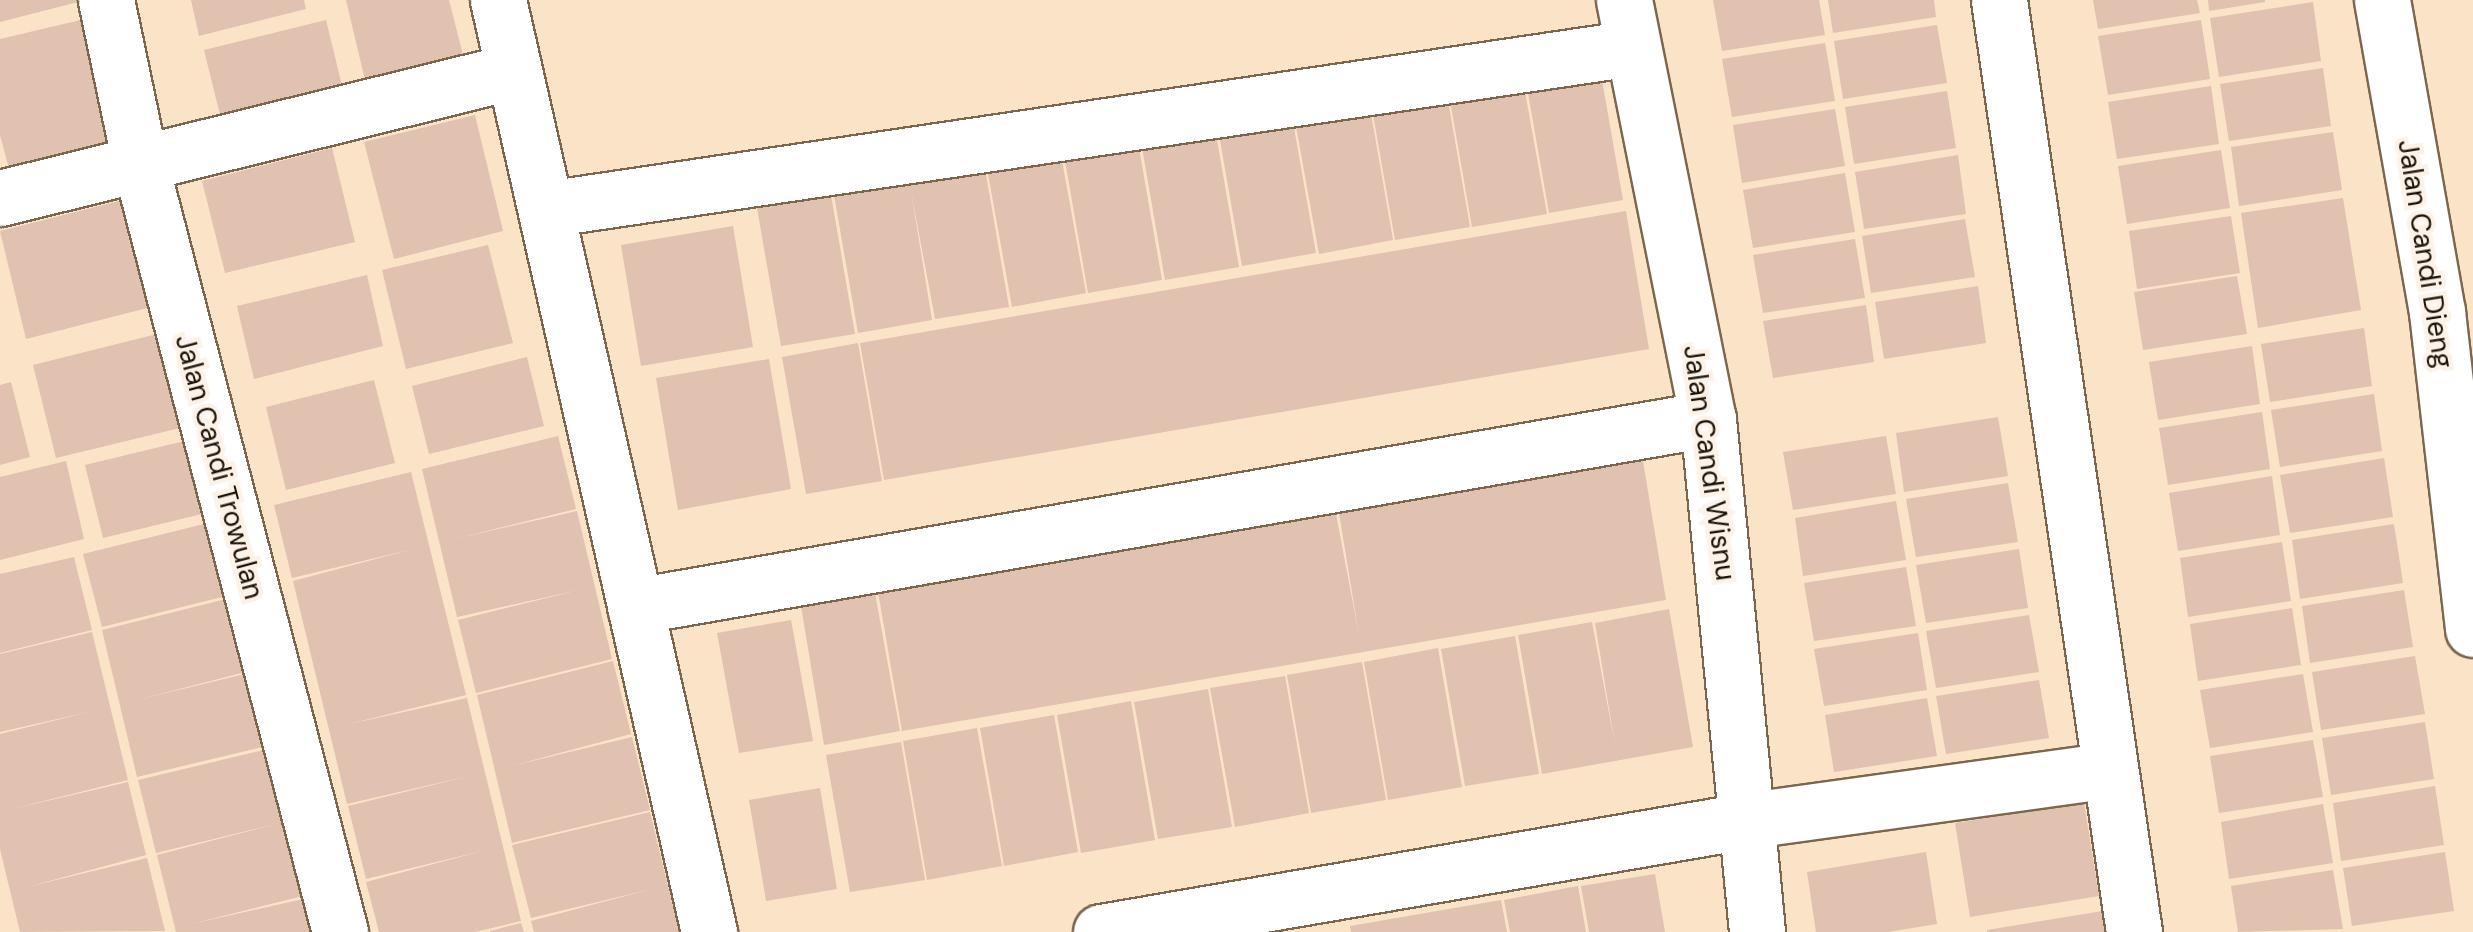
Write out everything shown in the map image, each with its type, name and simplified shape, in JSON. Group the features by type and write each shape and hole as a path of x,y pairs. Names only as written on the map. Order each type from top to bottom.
{"street":[{"name":"Jalan Candi Trowulan","path":"106,0 140,163 340,932"},
{"path":"498,0 709,932"},
{"path":"1999,0 2134,932"},
{"name":"Jalan Candi Dieng","path":"2382,0 2437,312 2473,629"},
{"path":"546,210 1628,24"},
{"name":"Jalan Candi Wisnu","path":"1628,24 1708,419 1750,820 1757,932"},
{"path":"0,198 514,72"},
{"path":"635,606 1708,419"},
{"path":"1101,932 1750,820 2109,770"}],"building":[{"path":"0,0 81,0 82,1 0,22"},
{"path":"191,0 304,0 306,9 199,36"},
{"path":"346,0 449,0 463,55 365,80"},
{"path":"1713,0 1819,0 1825,35 1722,51"},
{"path":"1828,0 1934,0 1936,17 1833,33"},
{"path":"2093,0 2197,0 2200,13 2098,29"},
{"path":"2208,0 2265,0 2265,2 2209,11"},
{"path":"2313,2 2321,61 2219,77 2210,18"},
{"path":"85,19 115,143 9,169 0,135 0,39"},
{"path":"326,20 344,94 222,123 204,50"},
{"path":"2201,20 2210,79 2108,95 2098,36"},
{"path":"1937,25 1947,83 1843,99 1834,41"},
{"path":"1825,43 1835,101 1732,117 1722,59"},
{"path":"1599,63 1623,200 1549,213 1525,76"},
{"path":"2323,68 2331,126 2229,141 2220,84"},
{"path":"1522,75 1547,214 1472,227 1448,89"},
{"path":"2211,86 2219,144 2117,159 2108,102"},
{"path":"1446,89 1470,227 1395,240 1371,103"},
{"path":"1947,91 1956,148 1854,164 1845,107"},
{"path":"1369,102 1393,240 1319,254 1294,115"},
{"path":"1835,109 1845,166 1742,183 1733,125"},
{"path":"475,115 503,231 394,259 364,142"},
{"path":"1292,116 1316,253 1242,266 1218,129"},
{"path":"1215,128 1239,267 1165,280 1141,142"},
{"path":"2333,132 2342,190 2239,206 2231,147"},
{"path":"1138,142 1162,280 1088,293 1064,155"},
{"path":"332,148 355,242 225,273 202,181"},
{"path":"2221,150 2230,208 2127,224 2118,166"},
{"path":"1061,155 1086,293 1012,307 987,168"},
{"path":"1958,155 1966,214 1864,229 1855,172"},
{"path":"985,169 1009,307 935,319 911,191 932,320 858,333 834,195"},
{"path":"1845,173 1855,232 1753,248 1743,190"},
{"path":"831,195 855,334 781,346 757,208"},
{"path":"131,198 159,305 26,339 0,231"},
{"path":"2343,198 2361,310 2258,328 2241,213"},
{"path":"1626,211 1649,349 884,480 860,343"},
{"path":"2231,216 2240,273 2137,289 2129,231"},
{"path":"1965,219 1975,277 1871,293 1862,236"},
{"path":"733,226 753,347 641,366 621,245"},
{"path":"1855,239 1865,298 1763,313 1753,255"},
{"path":"488,245 513,343 406,369 382,270"},
{"path":"367,275 383,346 254,379 237,306"},
{"path":"2237,276 2247,334 2143,350 2134,292"},
{"path":"1978,286 1986,343 1884,359 1875,302"},
{"path":"1866,305 1874,362 1773,378 1763,321"},
{"path":"2364,328 2372,386 2270,402 2261,344"},
{"path":"157,334 180,428 56,458 33,365"},
{"path":"858,343 882,481 806,494 782,357"},
{"path":"2252,346 2260,404 2158,420 2149,362"},
{"path":"527,357 544,426 429,454 412,386"},
{"path":"769,359 791,489 678,510 656,378"},
{"path":"374,380 395,463 286,490 266,407"},
{"path":"11,382 30,457 0,465 0,385"},
{"path":"2374,394 2382,451 2280,467 2271,410"},
{"path":"2262,412 2270,469 2168,485 2159,428"},
{"path":"1998,417 2008,476 1904,492 1896,433"},
{"path":"558,436 576,509 454,539 577,511 612,659 476,693 458,620 579,590 457,617 422,469"},
{"path":"1886,436 1896,494 1793,510 1783,452"},
{"path":"197,438 214,511 103,538 85,465"},
{"path":"2384,458 2393,517 2290,533 2280,475"},
{"path":"66,461 84,539 0,560 0,477"},
{"path":"1643,461 1666,600 902,731 878,592 1336,514 1359,635 1339,513"},
{"path":"411,472 466,695 345,725 467,698 521,921 475,932 379,932 366,882 486,850 366,879 348,806 469,776 347,804 293,581 413,549 292,578 274,505"},
{"path":"2272,476 2280,535 2178,551 2169,493"},
{"path":"2008,483 2018,542 1916,557 1906,499"},
{"path":"1896,501 1906,560 1803,576 1795,518"},
{"path":"220,520 238,593 102,627 83,554"},
{"path":"2394,524 2403,583 2300,599 2292,540"},
{"path":"2282,542 2291,601 2188,617 2180,558"},
{"path":"2019,549 2028,608 1926,623 1916,565"},
{"path":"74,557 92,630 0,653 0,574"},
{"path":"1906,567 1916,626 1814,641 1804,583"},
{"path":"2404,590 2413,647 2310,663 2302,606"},
{"path":"875,593 900,731 824,745 801,606"},
{"path":"238,596 257,669 137,700 257,671 275,744 137,777 102,630"},
{"path":"2292,608 2301,665 2198,681 2190,624"},
{"path":"1669,609 1693,747 1542,774 1518,635 1592,622 1615,745 1595,623"},
{"path":"2029,615 2039,672 1936,688 1926,631"},
{"path":"791,620 813,741 739,753 717,633"},
{"path":"92,632 128,780 8,810 128,782 146,855 27,887 147,858 165,931 20,932 0,849 0,734 93,711 0,732 0,654"},
{"path":"1918,633 1927,690 1824,706 1814,649"},
{"path":"1515,636 1539,774 1465,786 1441,649"},
{"path":"1438,648 1462,787 1388,800 1364,662"},
{"path":"2415,656 2425,714 2321,730 2312,672"},
{"path":"613,661 631,734 511,766 632,737 650,810 512,843 477,695"},
{"path":"1362,662 1386,800 1311,813 1287,675"},
{"path":"2303,674 2313,732 2210,748 2200,690"},
{"path":"1285,676 1309,813 1235,827 1210,688"},
{"path":"2039,680 2049,738 1946,754 1936,696"},
{"path":"1208,689 1232,827 1158,839 1134,702"},
{"path":"1927,698 1937,756 1834,772 1825,715"},
{"path":"1131,701 1155,840 1081,853 1057,715"},
{"path":"1054,715 1078,852 1004,866 980,728"},
{"path":"2425,722 2434,779 2331,795 2322,738"},
{"path":"977,728 1002,866 927,880 903,741"},
{"path":"2313,740 2323,797 2219,813 2210,756"},
{"path":"901,742 925,880 850,892 826,755"},
{"path":"276,747 311,894 191,924 312,897 321,932 176,932 157,855 276,824 156,853 138,780"},
{"path":"2435,786 2444,845 2341,861 2333,803"},
{"path":"820,788 837,889 766,901 749,800"},
{"path":"2084,803 2099,896 1970,917 1955,823"},
{"path":"2323,804 2333,863 2229,879 2221,822"},
{"path":"650,812 679,932 534,932 531,921 652,889 531,918 512,845"},
{"path":"1926,852 1937,924 1888,932 1816,932 1807,872"},
{"path":"2445,852 2454,911 2352,926 2343,868"},
{"path":"2333,870 2343,929 2238,932 2231,886"},
{"path":"1655,874 1665,932 1589,932 1581,886"},
{"path":"1578,886 1586,932 1510,932 1504,900"},
{"path":"1501,900 1507,932 1351,932 1350,926"},
{"path":"2109,910 2112,932 1987,932 1987,930"},
{"path":"521,923 524,932 490,932 490,931"}]}
